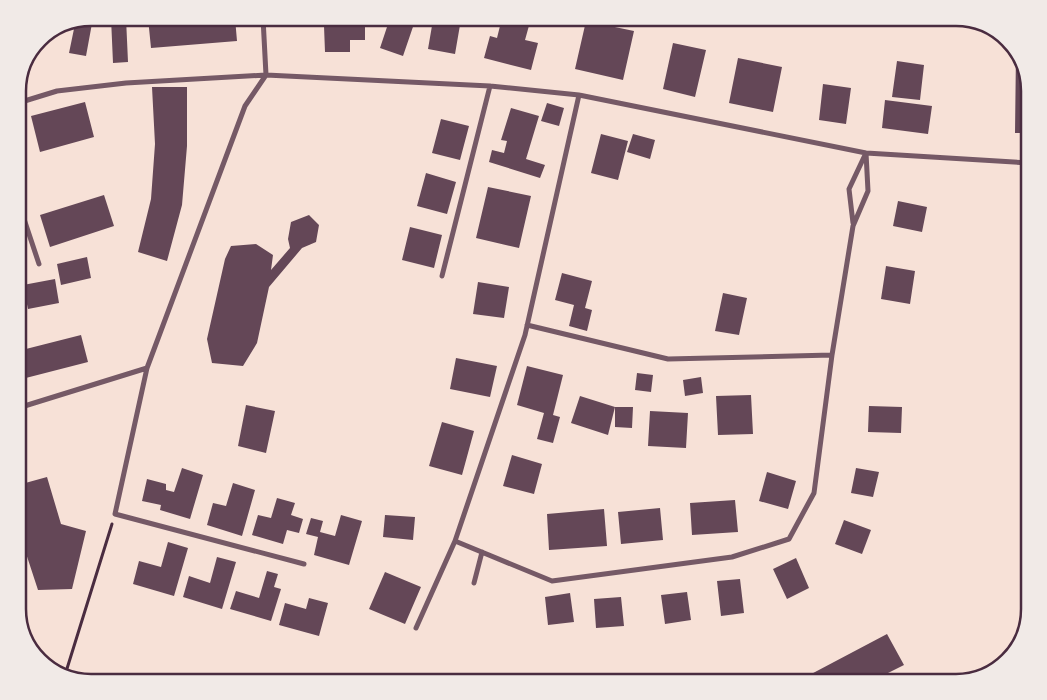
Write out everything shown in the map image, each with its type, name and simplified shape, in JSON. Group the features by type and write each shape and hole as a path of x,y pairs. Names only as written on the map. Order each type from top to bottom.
{"street":[{"path":"263,26 266,75 245,106 147,368 115,514 304,564"},
{"path":"26,101 57,91 126,83 266,75 490,86 579,95 866,153 1021,162"},
{"path":"442,276 490,86"},
{"path":"416,628 456,541 527,325 579,95"},
{"path":"853,226 849,189 866,153"},
{"path":"456,541 552,580 732,557 789,539 814,493 832,355 853,226 868,191 866,153"},
{"path":"26,225 39,264"},
{"path":"527,325 668,358 832,355"},
{"path":"26,406 147,368"},
{"path":"474,583 482,552"}],"path":[{"path":"67,669 115,514"}],"building":[{"path":"92,26 86,56 69,53 74,29"},
{"path":"111,26 126,26 128,62 113,63"},
{"path":"149,26 236,26 237,41 151,48"},
{"path":"324,26 365,26 365,40 350,40 350,52 325,52"},
{"path":"387,26 413,26 403,56 380,48"},
{"path":"432,26 460,26 455,54 428,49"},
{"path":"500,26 529,26 525,40 538,43 531,70 484,58 490,36 497,38"},
{"path":"585,26 610,26 634,31 623,80 575,69"},
{"path":"673,43 706,50 695,97 663,89"},
{"path":"738,58 782,67 773,112 729,103"},
{"path":"897,61 924,65 920,100 892,97"},
{"path":"1016,66 1019,74 1021,91 1021,133 1015,133"},
{"path":"823,84 851,88 846,124 819,120"},
{"path":"152,87 187,87 187,146 182,205 167,261 138,252 151,199 155,144"},
{"path":"885,100 932,106 928,134 882,128"},
{"path":"85,102 94,137 40,152 31,116"},
{"path":"547,103 564,108 559,126 541,121"},
{"path":"511,108 539,116 526,159 545,165 540,178 489,162 492,150 504,153 507,141 501,140"},
{"path":"441,119 469,126 460,160 432,153"},
{"path":"601,134 628,141 618,180 591,173"},
{"path":"633,134 655,140 650,159 627,152"},
{"path":"426,173 456,182 447,214 417,206"},
{"path":"488,187 531,196 519,248 476,238"},
{"path":"104,195 114,226 50,247 40,215"},
{"path":"898,201 927,207 922,232 893,226"},
{"path":"309,215 319,225 316,242 302,248 269,287 257,343 243,366 212,363 207,339 225,259 231,246 256,244 273,255 271,270 290,248 288,239 291,222"},
{"path":"410,227 442,235 434,268 402,260"},
{"path":"87,257 91,278 61,285 57,264"},
{"path":"886,266 915,271 910,304 881,299"},
{"path":"562,273 592,281 585,308 592,310 587,331 569,326 574,305 555,300"},
{"path":"55,279 59,303 28,309 26,284"},
{"path":"478,282 509,287 504,318 473,314"},
{"path":"723,293 747,298 739,335 715,331"},
{"path":"81,335 88,362 26,378 26,349"},
{"path":"456,358 497,366 490,397 450,389"},
{"path":"527,366 563,375 553,415 560,417 553,443 537,439 544,413 517,405"},
{"path":"637,373 653,375 651,392 635,390"},
{"path":"701,377 703,393 685,396 683,380"},
{"path":"751,395 753,434 718,435 716,396"},
{"path":"580,396 615,407 608,435 571,423"},
{"path":"246,405 275,411 266,453 238,446"},
{"path":"869,406 902,407 901,433 868,432"},
{"path":"615,407 633,407 632,428 615,427"},
{"path":"650,411 688,413 686,448 648,446"},
{"path":"442,422 474,431 462,475 429,466"},
{"path":"512,455 542,464 534,494 503,486"},
{"path":"182,468 203,475 190,519 160,510 161,505 142,501 147,479 166,484 166,490 174,492"},
{"path":"856,468 879,472 873,497 851,493"},
{"path":"767,472 796,481 788,509 759,501"},
{"path":"47,477 61,524 86,531 72,589 38,590 26,553 26,483"},
{"path":"233,483 255,490 242,536 207,525 213,503 226,506"},
{"path":"277,498 295,503 291,515 303,519 299,533 287,530 283,544 252,535 258,515 271,518"},
{"path":"735,500 738,532 692,535 690,503"},
{"path":"660,508 663,540 621,544 618,512"},
{"path":"604,509 607,546 549,550 547,514"},
{"path":"341,515 362,521 349,565 314,555 318,537 306,534 311,518 323,521 320,532 335,536"},
{"path":"385,515 415,517 413,540 383,537"},
{"path":"844,520 871,530 862,554 835,544"},
{"path":"168,542 188,548 174,596 133,584 139,561 161,567"},
{"path":"217,557 236,562 222,609 183,597 189,576 210,583"},
{"path":"796,558 809,588 787,599 773,569"},
{"path":"267,571 278,574 274,587 281,589 271,621 230,609 236,591 259,598"},
{"path":"385,572 421,587 405,624 369,609"},
{"path":"740,579 744,613 721,616 717,581"},
{"path":"687,592 691,620 665,624 661,595"},
{"path":"570,593 574,622 548,625 545,597"},
{"path":"621,597 624,626 596,628 594,599"},
{"path":"309,598 328,603 319,636 279,625 285,603 306,609"},
{"path":"887,634 904,665 886,674 811,674"}]}
